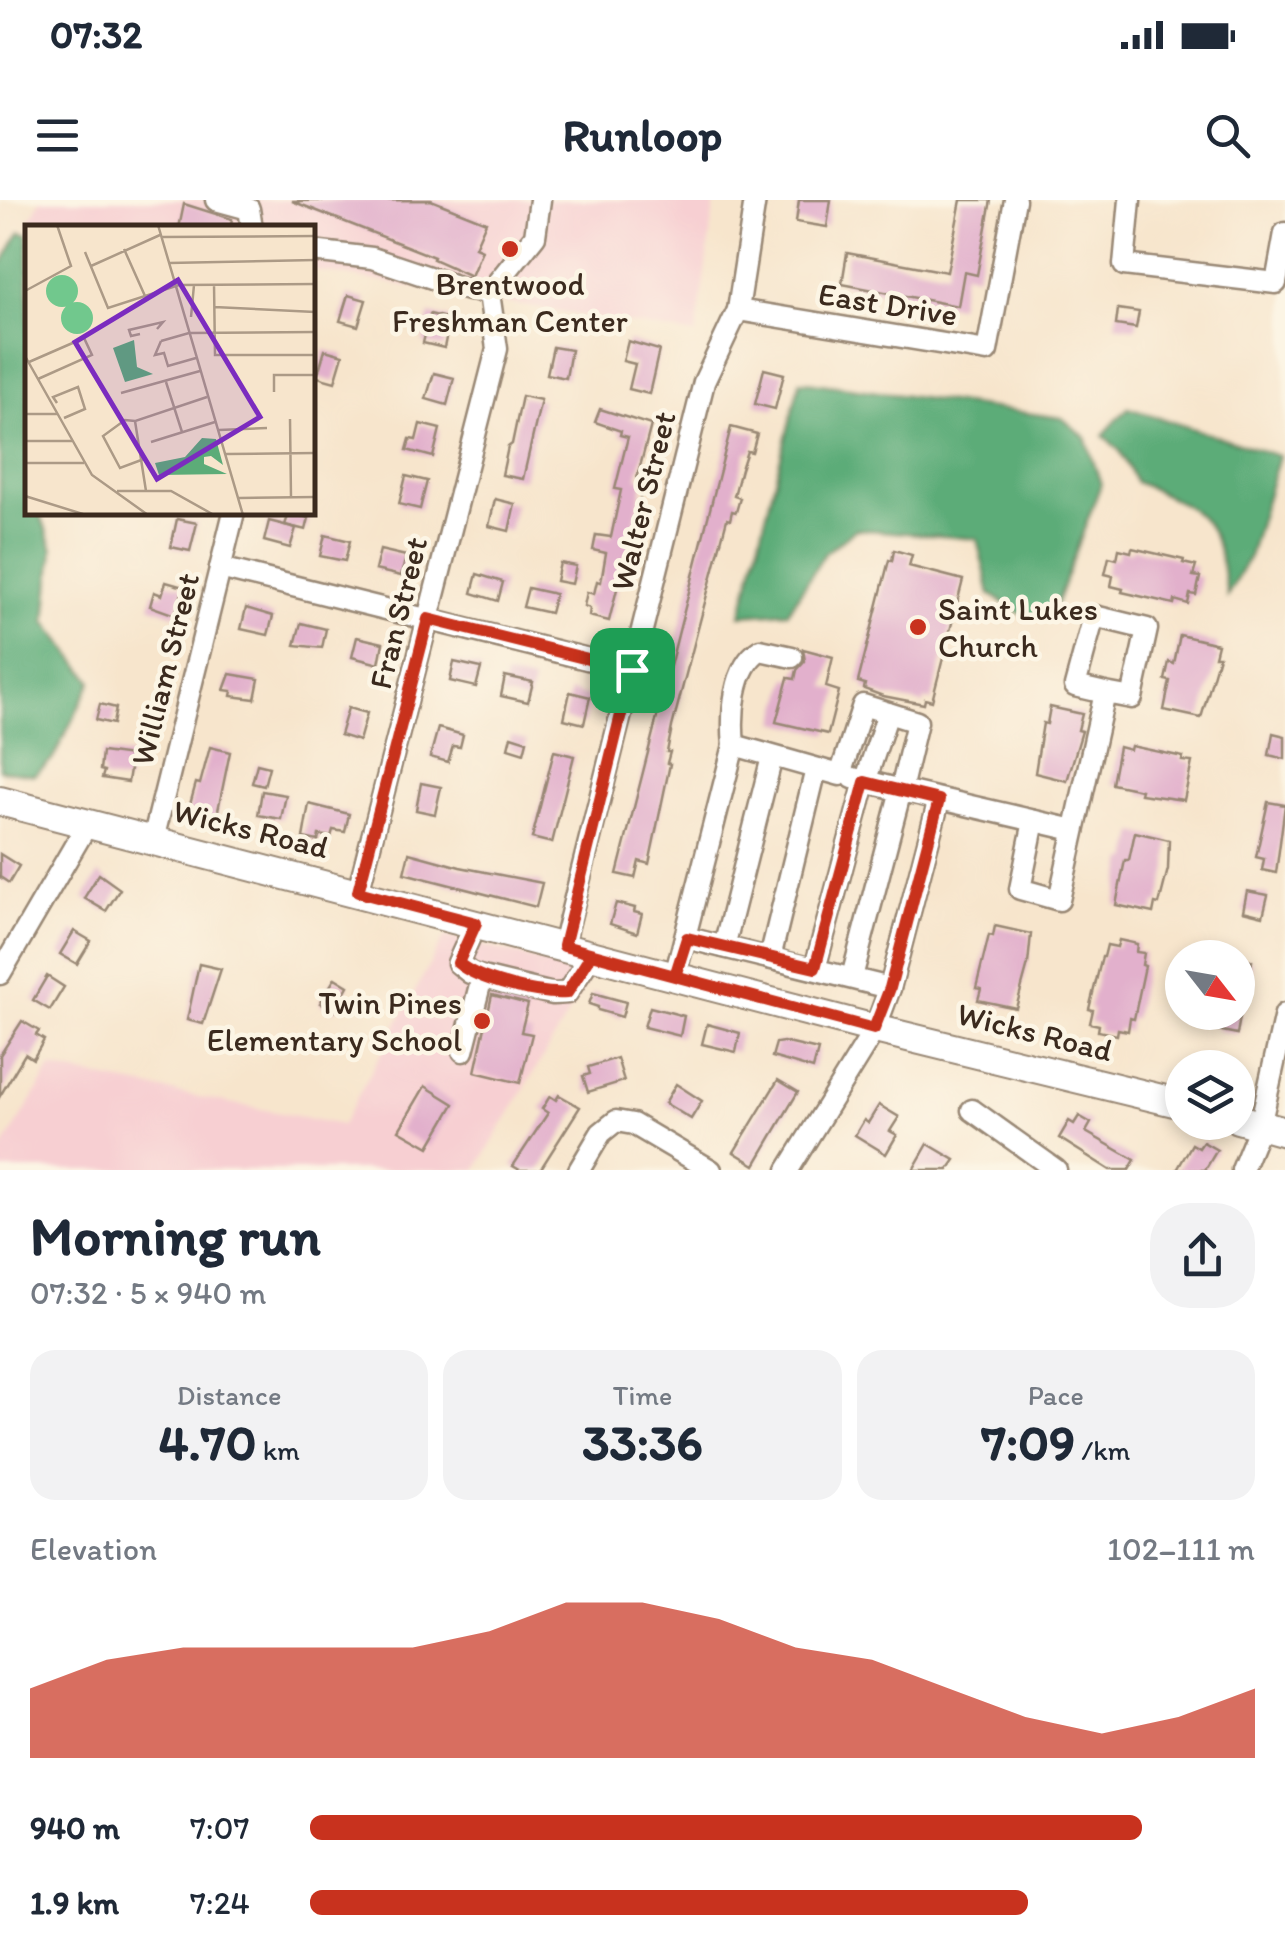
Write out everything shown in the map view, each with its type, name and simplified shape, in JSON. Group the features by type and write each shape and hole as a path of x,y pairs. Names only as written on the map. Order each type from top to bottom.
{"main road":[{"name":"Wicks Road","path":"0,801 874,1029 1165,1100"}],"street":[{"path":"216,200 249,209 252,225"},
{"path":"315,250 400,264 468,290 489,293 535,236 540,200"},
{"path":"738,310 755,200"},
{"name":"East Drive","path":"738,310 987,351 1014,200"},
{"path":"1130,200 1124,266 1276,283 1285,233"},
{"name":"Fran Street","path":"358,892 496,349 489,293"},
{"name":"Walter Street","path":"564,946 704,382 738,310"},
{"name":"William Street","path":"154,840 233,515"},
{"path":"220,568 632,670"},
{"path":"1094,616 1147,629 1132,698 1105,693 1075,686 1094,616"},
{"path":"675,976 734,745 733,714 744,667 760,650 792,657"},
{"path":"1034,821 1020,890 1059,900 1105,693"},
{"path":"840,774 863,705 917,722 852,977"},
{"path":"815,968 865,782 888,713"},
{"path":"734,745 816,770 1074,830"},
{"path":"724,947 772,756"},
{"path":"770,958 816,770"},
{"path":"788,1170 874,1029 890,988 939,800"},
{"path":"0,974 88,823"},
{"path":"476,923 458,963 482,977 553,994 567,993 592,954"},
{"path":"687,938 890,988"},
{"path":"463,1051 482,977"},
{"path":"1242,1170 1261,1126 1285,1014"},
{"path":"972,1110 1056,1170"},
{"path":"580,1170 601,1133 616,1120 653,1134 711,1170"}],"shaded area":[{"name":"Brentwood Freshman Center","path":"41,200 715,200 696,335 315,270 315,225 28,222"},
{"name":"Twin Pines Elementary School","path":"445,936 592,974 476,1170 0,1170 0,1153 51,1068 342,1125"}],"green space":[{"path":"20,232 25,233 25,515 41,515 53,549 46,622 92,681 53,759 34,775 0,770 0,267"},
{"path":"800,381 1062,418 1085,437 1101,484 1051,618 1019,613 990,594 977,539 856,529 825,553 788,612 741,615"},
{"path":"1128,408 1279,456 1249,557 1227,596 1218,549 1204,521 1179,502 1136,482 1120,451 1103,435"}],"building":[{"path":"431,200 486,222 475,247 482,250 471,276 434,257 292,201"},
{"path":"799,200 831,200 827,227 796,222"},
{"path":"961,200 991,200 977,275 964,272 958,306 842,284 847,253 947,272"},
{"path":"184,204 232,219 231,225 180,225"},
{"path":"348,295 366,300 358,326 340,321"},
{"path":"1118,309 1139,312 1136,328 1116,325"},
{"path":"430,314 450,319 444,348 423,343"},
{"path":"628,341 659,350 649,394 629,389 635,364 623,361"},
{"path":"553,347 571,350 566,378 547,374"},
{"path":"325,350 343,355 335,382 317,377"},
{"path":"764,369 784,374 775,409 755,404"},
{"path":"434,373 454,378 447,405 426,399"},
{"path":"522,396 541,400 523,479 502,475"},
{"path":"600,409 651,425 637,478 644,479 626,565 609,621 589,616 590,608 584,606 587,592 594,594 597,581 601,582 606,553 593,550 596,535 611,537 621,490 615,489 628,437 595,422"},
{"path":"420,424 440,429 433,457 407,450 410,439 416,440"},
{"path":"731,427 757,434 741,469 734,496 740,498 736,512 732,511 730,520 727,519 672,727 667,752 670,764 649,864 639,861 635,878 617,874"},
{"path":"406,476 427,481 420,509 399,504"},
{"path":"495,499 515,504 509,531 489,526"},
{"path":"288,515 309,518 306,530 285,525"},
{"path":"177,519 197,523 190,551 171,547"},
{"path":"269,521 296,528 290,548 264,541"},
{"path":"325,535 350,541 345,561 320,556"},
{"path":"1132,548 1196,566 1193,576 1200,577 1196,595 1190,594 1188,604 1175,600 1174,604 1111,586 1113,576 1105,574 1109,557 1117,559 1119,549 1131,552"},
{"path":"380,550 406,556 401,576 375,570"},
{"path":"894,550 912,555 909,566 963,580 932,701 925,699 924,704 883,696 864,689 865,684 858,682"},
{"path":"560,563 576,566 572,584 556,581"},
{"path":"477,574 503,582 498,601 472,593"},
{"path":"166,582 184,587 175,615 150,606 154,592 162,595"},
{"path":"528,588 555,594 550,613 523,607"},
{"path":"246,608 273,616 268,635 241,629"},
{"path":"301,623 326,629 322,648 295,645"},
{"path":"1180,635 1218,644 1215,656 1219,656 1201,718 1164,710 1170,681 1165,680 1169,662 1174,664"},
{"path":"357,637 383,643 379,664 352,657"},
{"path":"803,649 833,657 826,687 839,691 828,734 776,722 788,678 795,679 805,661"},
{"path":"454,662 481,668 476,687 450,681"},
{"path":"230,674 259,679 255,699 231,696 232,691 224,690"},
{"path":"505,676 533,682 528,702 501,696"},
{"path":"570,692 590,697 584,724 564,719"},
{"path":"100,704 116,708 113,724 96,720"},
{"path":"1050,707 1082,714 1078,730 1082,731 1067,781 1035,773 1043,723 1047,724"},
{"path":"348,708 367,713 359,741 340,735"},
{"path":"438,728 463,735 460,747 453,746 448,762 430,757"},
{"path":"1273,733 1285,736 1285,759 1269,755"},
{"path":"511,736 527,741 524,753 508,748"},
{"path":"1131,746 1192,762 1184,800 1140,794 1141,790 1112,784 1119,747 1130,750"},
{"path":"210,747 230,752 216,820 188,812"},
{"path":"554,751 574,756 552,843 532,838"},
{"path":"102,752 132,756 128,782 102,778"},
{"path":"257,764 269,767 264,786 252,783"},
{"path":"421,783 441,787 435,814 416,810"},
{"path":"262,791 286,795 281,819 258,815"},
{"path":"1268,802 1285,805 1276,873 1262,870 1264,859 1256,857"},
{"path":"309,804 349,814 345,832 333,830 331,837 319,835 318,841 303,838"},
{"path":"1135,832 1169,840 1168,869 1153,913 1116,905"},
{"path":"409,853 542,883 536,907 404,873"},
{"path":"0,854 19,866 9,883 0,877"},
{"path":"99,874 120,889 106,911 84,898"},
{"path":"1247,891 1268,895 1263,916 1243,911"},
{"path":"616,903 642,914 637,933 610,924"},
{"path":"995,926 1031,934 1028,964 1016,1008 978,1000 981,989 976,988 989,935 993,936"},
{"path":"74,931 91,941 77,964 60,954"},
{"path":"1119,940 1137,944 1136,952 1144,953 1145,966 1134,1019 1130,1018 1128,1031 1118,1029 1117,1035 1098,1031 1099,1025 1090,1023 1093,1010 1089,1009 1107,945 1117,947"},
{"path":"199,964 221,969 203,1024 187,1020"},
{"path":"47,976 64,987 50,1010 33,1000"},
{"path":"335,978 348,986 334,1011 320,1003"},
{"path":"593,993 626,1002 622,1017 589,1004"},
{"path":"492,995 528,1004 521,1032 532,1034 520,1083 475,1072"},
{"path":"650,1007 684,1016 680,1036 644,1027"},
{"path":"22,1021 39,1031 36,1035 44,1040 33,1059 25,1054 0,1096 0,1055"},
{"path":"707,1024 740,1033 736,1052 702,1044"},
{"path":"776,1043 818,1050 813,1069 772,1057"},
{"path":"617,1058 624,1081 588,1092 583,1076 590,1074 588,1067"},
{"path":"778,1080 798,1092 755,1165 734,1152"},
{"path":"676,1084 702,1101 691,1119 665,1103"},
{"path":"425,1086 454,1104 429,1147 399,1130"},
{"path":"559,1095 580,1107 540,1170 513,1166 548,1113 542,1109 550,1096 556,1100"},
{"path":"879,1105 899,1117 890,1131 897,1135 886,1154 855,1135"},
{"path":"1079,1116 1091,1123 1086,1132 1135,1160 1129,1170 1110,1170 1059,1138 1069,1121 1074,1124"},
{"path":"1203,1142 1217,1150 1205,1170 1177,1170 1192,1144 1199,1148"},
{"path":"928,1144 955,1160 948,1170 913,1170"}],"place":[{"name":"Brentwood Freshman Center","path":"510,249"},
{"name":"Saint Lukes Church","path":"918,627"},
{"name":"Twin Pines Elementary School","path":"482,1021"}],"route":[{"path":"428,619 632,670 564,946 675,976 687,938 815,968 865,782 939,800 890,988 874,1029 592,954 567,993 553,994 482,977 458,963 476,923 358,892 428,619"}]}
